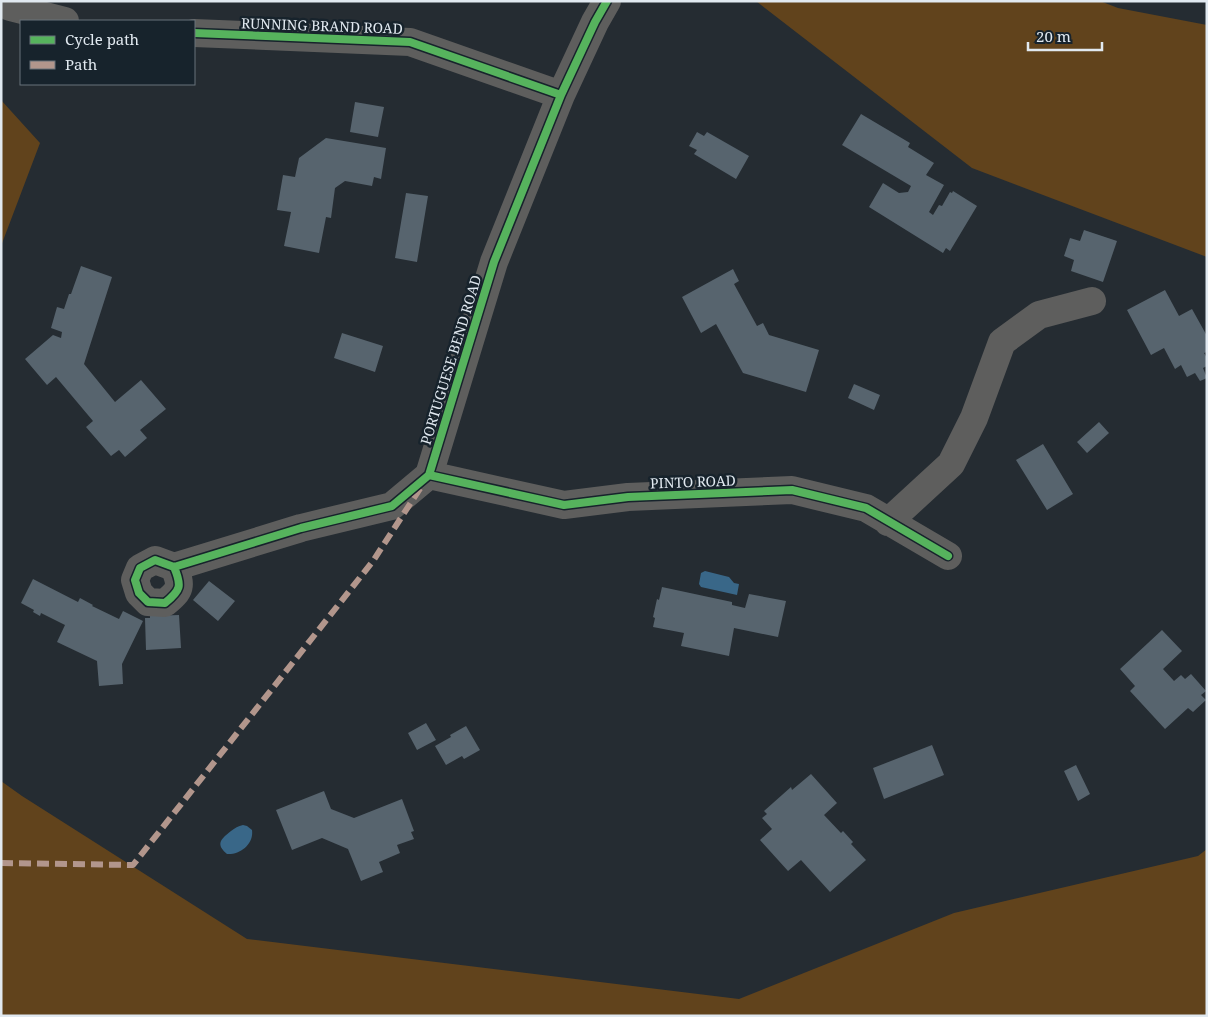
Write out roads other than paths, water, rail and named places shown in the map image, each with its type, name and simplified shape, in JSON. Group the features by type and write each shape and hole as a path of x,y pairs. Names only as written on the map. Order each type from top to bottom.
{"street":[{"path":"3,1 10,7 61,20"},
{"name":"PORTUGUESE BEND ROAD","path":"429,475 494,262 560,94 594,22 607,1"},
{"name":"RUNNING BRAND ROAD","path":"195,33 410,42 560,94"},
{"path":"888,522 951,464 974,418 1002,342 1039,315 1092,301"},
{"path":"174,567 302,528 392,506 429,475"},
{"name":"PINTO ROAD","path":"429,475 564,505 628,497 792,490 866,508 948,556"}],"water":[{"path":"705,571 729,577 734,583 739,584 737,595 701,587 699,584 701,573"},
{"path":"243,825 252,830 251,840 241,851 227,854 220,844 222,839 234,829"}]}
